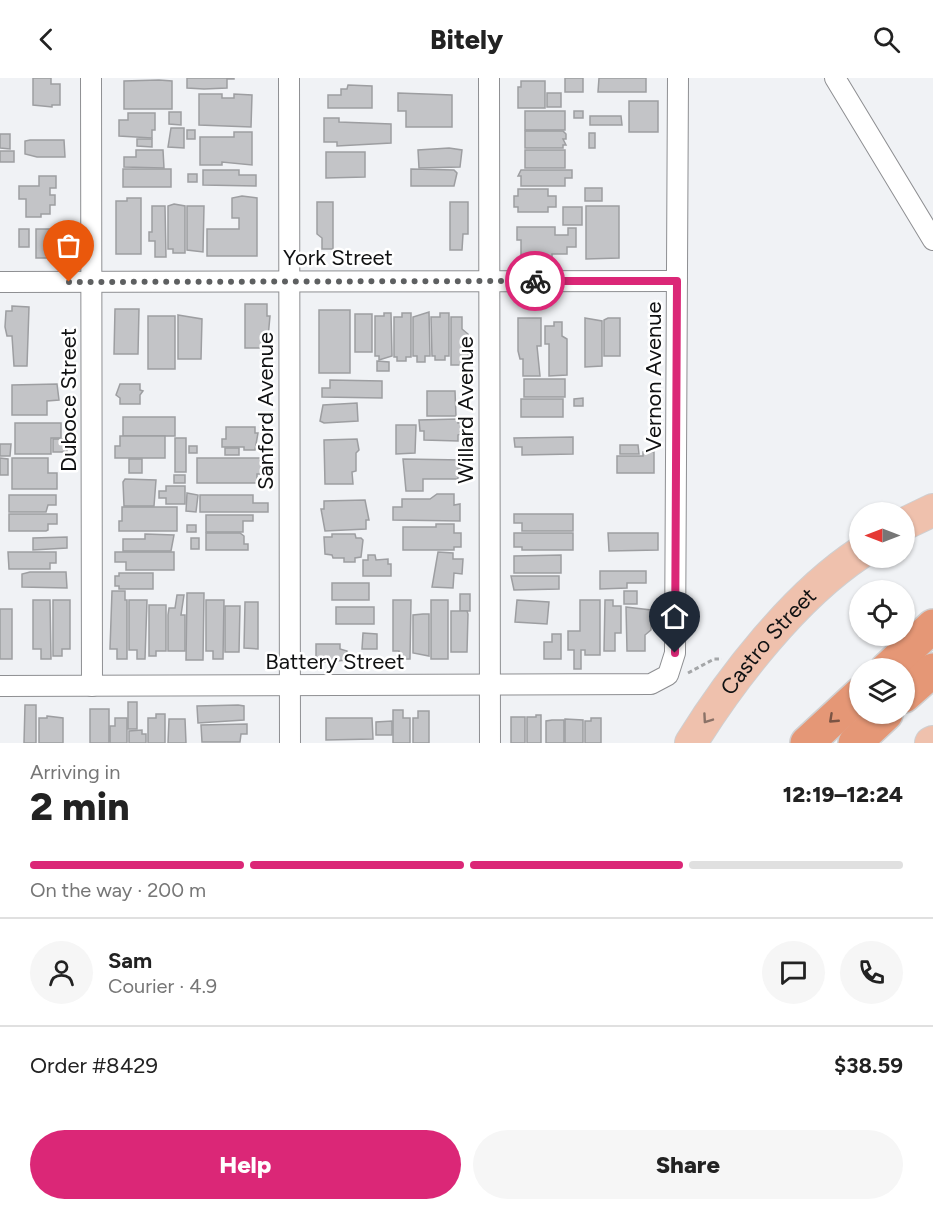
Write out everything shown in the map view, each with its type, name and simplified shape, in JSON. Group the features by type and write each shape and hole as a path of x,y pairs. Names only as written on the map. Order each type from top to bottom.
{"highway":[{"path":"898,658 933,626"},
{"path":"915,686 933,670"},
{"path":"807,743 849,704"},
{"path":"855,743 875,724"}],"main road":[{"path":"915,519 933,510"},
{"name":"Castro Street","path":"691,743 707,718 796,606 849,560"}],"street":[{"name":"Duboce Street","path":"91,78 92,686"},
{"name":"Sanford Avenue","path":"289,78 290,743"},
{"name":"Willard Avenue","path":"489,78 490,743"},
{"name":"Vernon Avenue","path":"668,675 675,653 678,78"},
{"path":"835,78 933,240"},
{"name":"York Street","path":"0,282 677,281"},
{"name":"Battery Street","path":"0,686 651,684 668,675"}],"path":[{"path":"668,675 690,673 714,659 723,659"}],"building":[{"path":"33,78 51,78 51,84 60,84 60,105 52,105 52,107 33,105"},
{"path":"187,78 234,79 227,79 227,88 204,89 187,88"},
{"path":"565,78 583,78 583,92 565,92"},
{"path":"599,78 646,78 646,92 598,92"},
{"path":"124,81 172,81 172,109 124,109"},
{"path":"521,81 545,81 545,108 518,108 518,87 521,87"},
{"path":"348,85 372,86 372,108 328,108 328,95 341,95 341,89 347,89"},
{"path":"398,93 452,95 452,127 406,127 406,111 398,111"},
{"path":"547,93 561,93 561,107 547,107"},
{"path":"199,94 222,94 222,98 234,98 234,94 252,95 251,127 199,125"},
{"path":"629,101 658,101 658,132 629,132"},
{"path":"525,111 565,111 565,130 525,130"},
{"path":"574,111 583,111 583,118 574,118"},
{"path":"169,112 181,112 181,125 169,124"},
{"path":"128,113 155,113 155,130 152,130 152,138 119,136 119,120 128,120"},
{"path":"590,116 621,116 622,125 590,125"},
{"path":"324,118 339,118 339,122 391,124 391,143 337,146 337,142 324,142"},
{"path":"171,128 184,128 184,148 168,147"},
{"path":"187,130 195,130 195,139 187,139"},
{"path":"525,131 563,131 566,134 566,139 563,139 566,145 563,145 563,148 525,148"},
{"path":"234,132 252,132 252,165 222,162 222,165 200,165 200,137 234,137"},
{"path":"589,133 595,133 595,148 589,148"},
{"path":"0,134 10,134 10,149 0,148"},
{"path":"137,139 152,139 152,147 137,146"},
{"path":"64,140 65,157 37,157 25,154 25,141"},
{"path":"449,148 462,150 460,167 419,168 418,150"},
{"path":"136,150 163,150 164,168 124,167 124,157 136,157"},
{"path":"525,150 565,150 565,168 525,168"},
{"path":"0,151 14,151 14,162 0,162"},
{"path":"326,152 365,152 365,177 326,178"},
{"path":"123,169 171,169 171,187 123,187"},
{"path":"411,169 454,170 457,173 454,186 411,186"},
{"path":"203,170 239,170 239,175 256,175 256,186 203,185"},
{"path":"521,170 572,170 572,178 565,178 565,186 521,186 521,176 518,176"},
{"path":"188,174 197,174 197,182 188,182"},
{"path":"39,176 56,176 56,188 50,188 50,195 55,195 55,205 50,205 50,214 41,214 41,217 26,217 26,199 19,199 19,186 39,186"},
{"path":"585,188 602,188 602,201 585,201"},
{"path":"518,189 548,189 548,196 556,196 556,207 548,207 548,212 518,212 518,207 514,207 514,196 518,196"},
{"path":"242,196 257,198 257,256 207,256 207,229 239,229 239,218 232,218 232,198"},
{"path":"127,198 141,198 141,254 116,254 116,201 127,201"},
{"path":"317,202 333,202 333,249 322,249 322,238 317,234"},
{"path":"450,202 468,202 468,234 463,234 462,250 450,250"},
{"path":"174,204 185,206 185,253 173,253 173,249 168,249 168,206"},
{"path":"152,206 165,206 166,257 155,257 155,241 149,241 149,232 152,232"},
{"path":"187,206 204,206 203,252 187,250"},
{"path":"586,206 619,206 619,258 586,259"},
{"path":"563,207 582,207 582,225 563,225"},
{"path":"517,227 555,227 555,235 568,235 568,228 576,228 576,247 567,247 567,254 552,254 552,260 521,260 521,240 517,240"},
{"path":"19,229 29,229 29,247 19,247"},
{"path":"36,229 60,229 60,246 55,246 55,258 36,258"},
{"path":"245,304 267,304 267,316 270,316 267,348 245,348"},
{"path":"12,306 29,307 27,366 14,366 12,336 7,336 5,327 6,311 12,311"},
{"path":"115,309 139,309 138,354 114,354"},
{"path":"319,310 350,310 350,373 319,373"},
{"path":"429,312 430,356 425,356 425,362 417,362 417,356 413,356 413,317"},
{"path":"384,313 391,313 392,356 379,360 379,356 375,356 375,316 384,316"},
{"path":"402,313 411,313 411,357 406,357 406,361 397,361 397,357 394,357 394,317 402,317"},
{"path":"440,313 449,313 449,356 445,356 445,360 435,360 435,356 432,356 431,317 440,317"},
{"path":"355,314 372,314 372,352 355,352"},
{"path":"178,315 202,319 201,359 178,359"},
{"path":"148,316 175,316 175,369 148,369"},
{"path":"451,317 462,317 462,329 468,334 468,365 451,365"},
{"path":"518,318 541,318 541,346 537,346 540,376 523,376 523,359 520,359 518,351"},
{"path":"585,318 602,321 602,366 585,367"},
{"path":"620,318 620,356 604,356 604,320"},
{"path":"554,322 562,322 562,336 567,339 567,375 549,376 549,344 545,344 545,326 554,326"},
{"path":"377,361 389,362 389,371 377,371"},
{"path":"524,379 565,379 565,397 524,397"},
{"path":"330,380 382,381 382,398 322,397 322,388 330,388"},
{"path":"57,384 59,400 47,401 47,415 12,415 12,385"},
{"path":"120,384 140,384 140,390 143,391 140,395 140,404 120,404 120,398 116,395"},
{"path":"427,391 455,391 456,416 427,416"},
{"path":"583,398 583,406 574,406 574,399"},
{"path":"521,399 563,399 563,417 521,417"},
{"path":"357,403 358,421 324,423 320,421 323,405"},
{"path":"123,417 175,417 175,436 123,436"},
{"path":"458,419 458,423 464,423 464,433 458,435 458,441 424,440 424,431 420,431 419,420"},
{"path":"15,423 61,423 61,438 51,438 51,454 15,454"},
{"path":"396,425 416,425 415,453 396,454"},
{"path":"226,427 255,427 255,433 258,433 255,450 244,450 244,447 222,447 222,439 226,439"},
{"path":"120,436 165,436 165,458 115,458 115,446 120,446"},
{"path":"573,437 573,454 522,455 522,447 515,447 514,438"},
{"path":"175,438 186,438 186,472 175,472"},
{"path":"53,439 67,439 67,452 53,452"},
{"path":"357,439 359,450 356,453 356,471 352,472 353,484 325,484 324,440"},
{"path":"0,444 11,444 10,456 0,456"},
{"path":"620,445 638,445 639,454 620,454"},
{"path":"189,446 197,446 197,453 189,453"},
{"path":"225,448 239,448 239,455 225,455"},
{"path":"643,452 654,452 654,473 617,473 617,456 643,456"},
{"path":"0,458 8,459 8,475 0,475"},
{"path":"12,458 48,458 48,473 57,473 57,489 12,489"},
{"path":"197,458 264,458 264,474 257,474 257,483 197,483"},
{"path":"129,459 142,459 142,473 129,473"},
{"path":"403,459 463,460 463,469 458,469 458,479 423,479 423,491 406,491"},
{"path":"174,475 185,475 185,483 174,483"},
{"path":"125,479 156,480 154,506 124,506 123,482"},
{"path":"166,486 185,486 185,504 166,504 166,498 159,498 159,491 166,491"},
{"path":"187,493 198,495 196,512 186,511"},
{"path":"437,494 454,494 454,505 460,504 460,521 393,520 393,507 402,507 402,499 430,499"},
{"path":"9,495 56,495 56,505 48,505 46,512 9,512"},
{"path":"200,495 253,495 253,503 268,503 268,512 200,512"},
{"path":"365,500 369,520 366,520 366,529 325,531 321,509 324,509 324,501"},
{"path":"122,507 177,507 177,531 119,531"},
{"path":"9,514 57,514 57,524 48,524 46,531 9,531"},
{"path":"514,514 573,514 573,531 522,531 522,523 514,523"},
{"path":"206,515 253,515 253,521 243,521 243,532 206,532"},
{"path":"436,524 454,524 454,533 461,533 461,547 454,547 454,550 403,550 403,527 436,527"},
{"path":"187,525 196,525 196,532 187,532"},
{"path":"206,533 240,533 244,536 244,544 248,544 248,550 206,550"},
{"path":"514,533 573,533 573,550 522,550 522,547 514,547"},
{"path":"608,533 658,533 658,550 609,551"},
{"path":"145,534 174,535 171,551 123,551 123,539 145,539"},
{"path":"332,534 355,534 356,538 361,538 363,540 361,557 355,558 355,562 344,562 344,558 333,558 332,555 325,554 324,537 332,537"},
{"path":"67,537 67,548 33,550 33,538"},
{"path":"191,538 199,538 199,549 191,549"},
{"path":"8,552 56,552 56,563 50,563 50,569 9,569"},
{"path":"115,552 174,552 174,570 126,570 126,562 115,562"},
{"path":"438,552 453,553 453,559 463,559 462,574 454,573 453,588 432,587"},
{"path":"368,555 375,555 376,560 388,559 388,564 391,564 391,576 363,576 363,560 368,560"},
{"path":"561,555 561,573 514,573 514,556"},
{"path":"600,571 646,571 646,583 627,583 627,588 600,589"},
{"path":"66,572 67,588 22,587 22,574"},
{"path":"119,573 153,573 153,589 119,589 119,586 115,586 115,576 119,576"},
{"path":"511,576 559,576 559,589 514,590"},
{"path":"332,583 369,583 369,600 332,600"},
{"path":"112,591 125,591 125,600 127,600 127,659 117,659 117,649 110,649"},
{"path":"624,591 637,591 637,604 624,604"},
{"path":"187,593 204,593 203,660 186,660"},
{"path":"460,594 470,594 470,611 460,611"},
{"path":"177,595 184,595 181,615 185,615 185,651 168,651 169,608 175,608"},
{"path":"33,600 50,600 51,659 41,659 41,649 33,649"},
{"path":"53,600 70,600 70,649 62,649 62,656 53,656"},
{"path":"129,600 147,600 145,659 137,659 137,650 129,650"},
{"path":"206,600 224,600 223,659 213,659 213,651 206,651"},
{"path":"393,600 411,600 410,659 399,659 399,651 393,651"},
{"path":"431,600 448,600 448,659 431,659"},
{"path":"517,600 549,602 547,624 515,622"},
{"path":"580,600 600,600 600,655 585,655 585,650 581,650 581,669 574,669 574,650 568,650 568,631 580,631"},
{"path":"605,600 613,600 613,606 621,606 621,633 615,633 615,651 604,651"},
{"path":"245,602 258,602 258,649 244,648"},
{"path":"149,605 166,605 166,651 156,651 156,656 149,656"},
{"path":"225,606 240,606 239,652 225,652"},
{"path":"336,607 374,607 374,624 336,624"},
{"path":"626,607 651,610 651,630 645,635 645,651 627,651"},
{"path":"0,609 12,609 12,659 0,659"},
{"path":"451,611 467,611 467,652 451,652"},
{"path":"429,614 429,656 413,653 413,615"},
{"path":"363,633 377,634 377,649 362,649"},
{"path":"552,634 561,634 561,659 544,659 544,642 552,642"},
{"path":"316,644 340,644 340,649 347,651 347,660 316,663"},
{"path":"128,702 137,702 137,729 128,729"},
{"path":"25,705 36,705 36,743 24,743"},
{"path":"197,706 244,706 244,720 198,723"},
{"path":"90,709 109,709 109,743 90,743"},
{"path":"393,710 403,710 403,718 410,718 410,743 393,743"},
{"path":"418,711 429,711 429,743 413,743 413,718 418,718"},
{"path":"156,714 165,714 165,743 148,743 148,718 156,718"},
{"path":"536,715 541,715 541,743 527,743 527,717 536,717"},
{"path":"47,716 63,718 63,743 39,743 39,718 47,718"},
{"path":"511,717 525,717 525,743 511,743"},
{"path":"115,718 127,718 127,743 110,743 110,726 115,726"},
{"path":"326,718 372,718 373,739 326,740"},
{"path":"591,718 601,718 601,743 585,743 585,721 591,721"},
{"path":"169,719 185,719 186,743 168,743"},
{"path":"565,719 583,720 583,743 565,743"},
{"path":"564,720 564,743 546,743 546,721"},
{"path":"392,721 392,735 376,735 376,722"},
{"path":"247,724 247,734 241,734 240,742 202,742 201,725"},
{"path":"142,730 142,734 146,734 146,743 129,743 129,731"}],"way so far":[{"path":"69,282 535,281"}],"route":[{"path":"535,281 677,281 675,653"}]}
